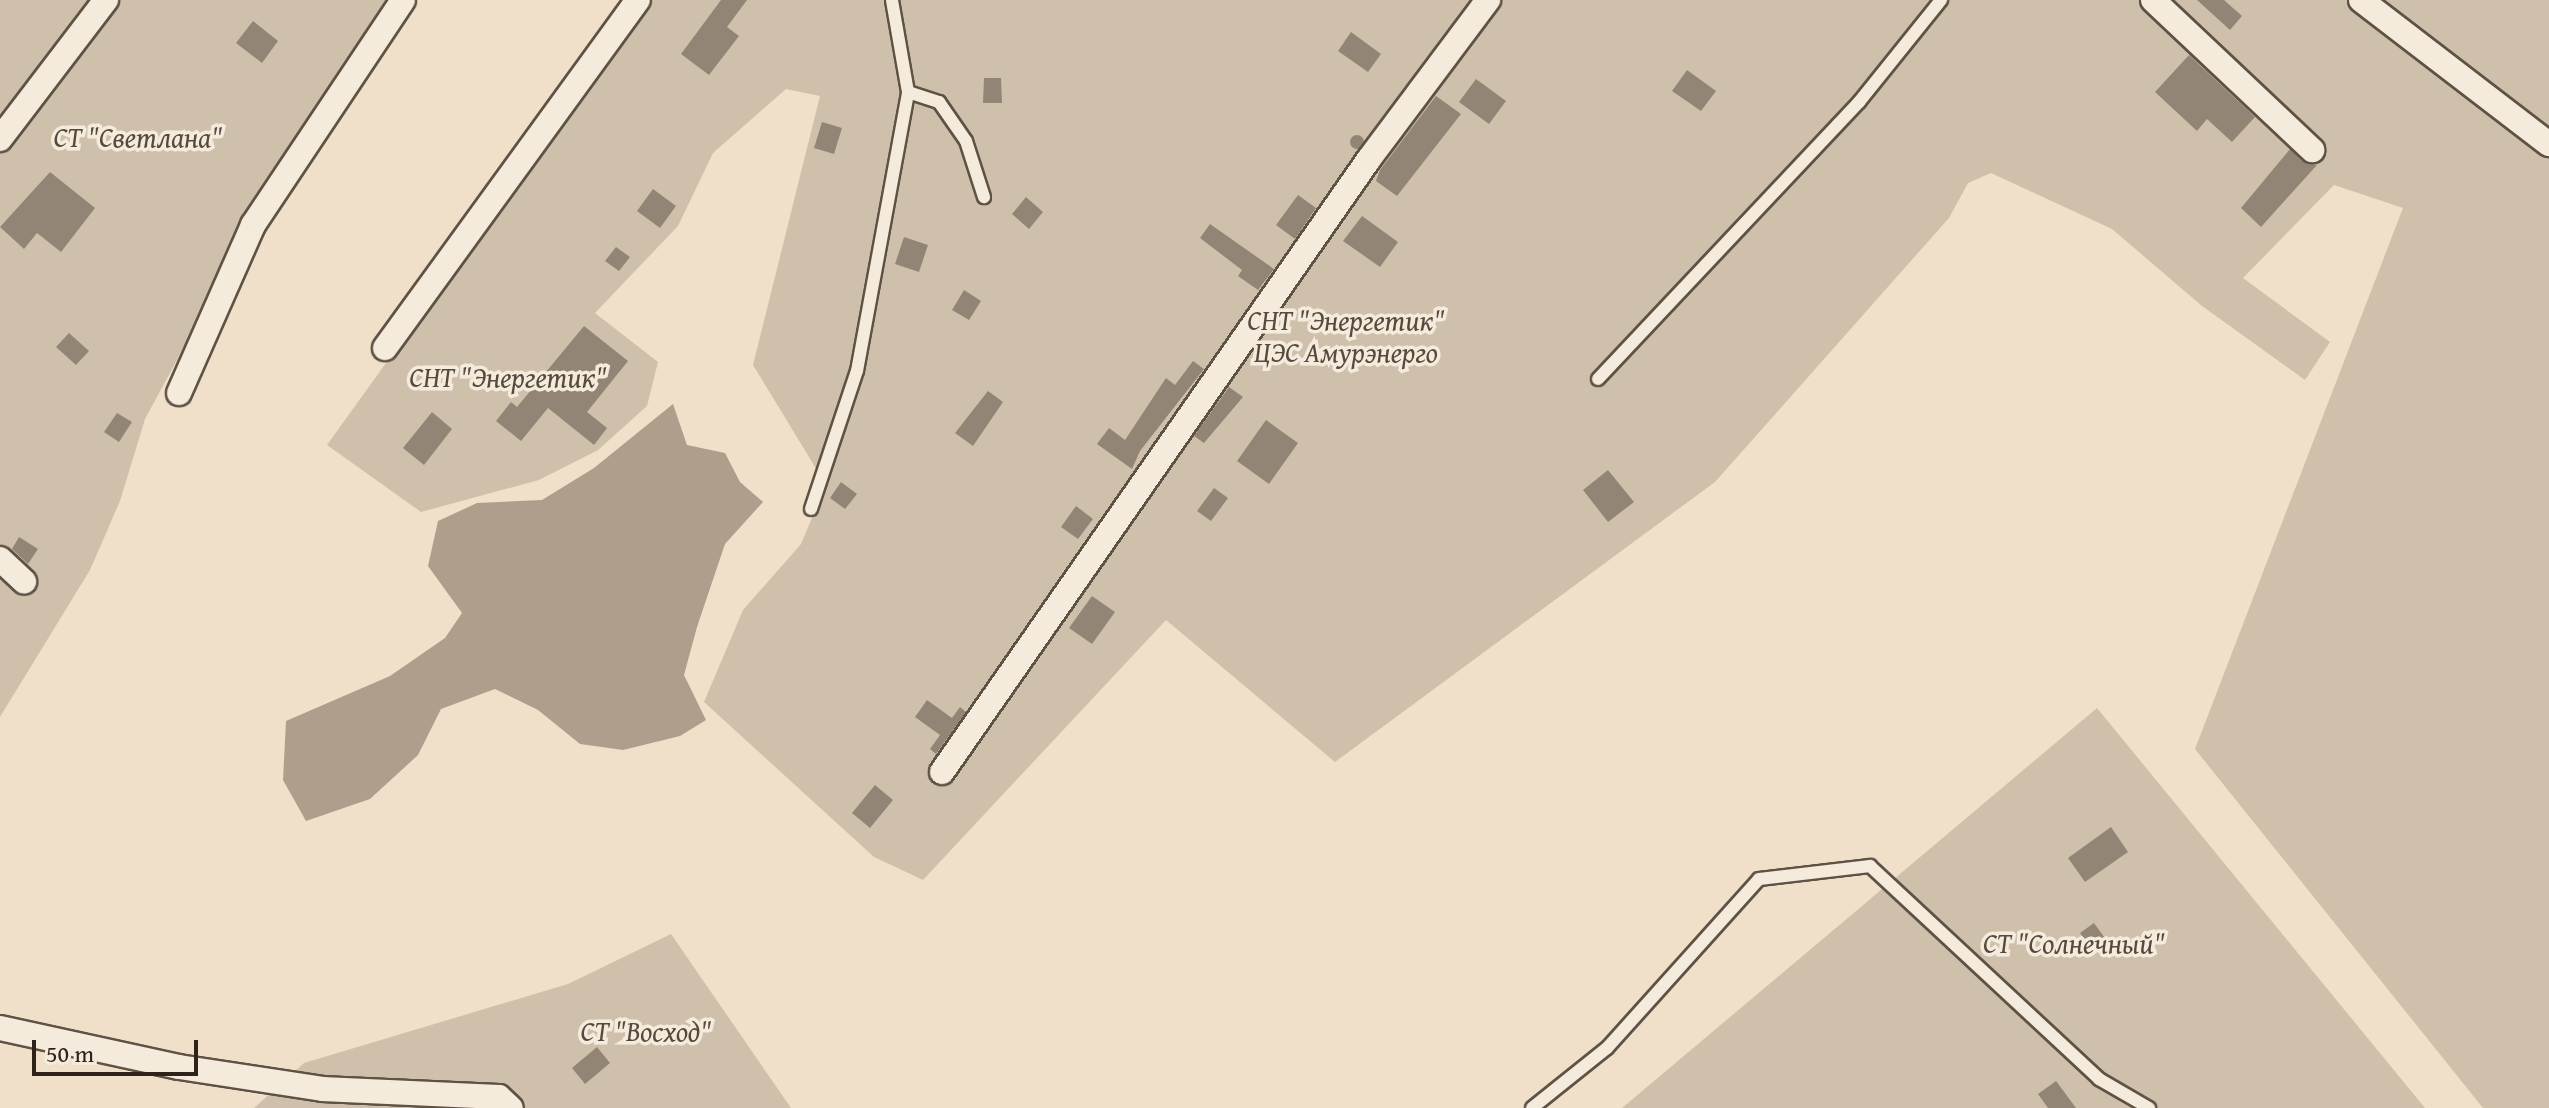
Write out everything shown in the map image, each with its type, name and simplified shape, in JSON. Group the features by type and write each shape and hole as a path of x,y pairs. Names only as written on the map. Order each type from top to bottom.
{"street":[{"path":"0,139 106,0"},
{"path":"179,393 253,225 403,0"},
{"path":"385,348 638,0"},
{"path":"942,772 1369,159 1488,0"},
{"path":"2153,0 2312,150"},
{"path":"2361,0 2549,144"},
{"path":"0,559 24,581"},
{"path":"0,1028 322,1098 499,1097 511,1108"}],"lane":[{"path":"811,509 857,371 908,92 892,0"},
{"path":"1598,379 1859,102 1941,0"},
{"path":"908,92 939,102 966,141 984,197"},
{"path":"1532,1108 1607,1048 1759,879 1870,866 2099,1079 2149,1108"}],"green space":[{"name":"СТ \"Светлана\"","path":"0,0 393,0 363,38 288,158 203,312 145,419 120,501 90,570 0,717"},
{"name":"СНТ \"Энергетик\" ЦЭС Амурэнерго","path":"647,0 2549,0 2549,1108 2483,1108 2195,749 2403,208 2334,185 2243,278 2330,342 2305,380 2202,306 2112,229 1991,173 1968,183 1949,218 1715,482 1335,762 1166,620 923,880 874,857 704,702 743,610 801,544 826,485 753,365 820,96 786,89 713,153 678,226 595,313 658,362 647,406 598,450 539,480 421,512 327,445"},
{"name":"СТ \"Солнечный\"","path":"2097,708 2425,1108 1622,1108"},
{"name":"СТ \"Восход\"","path":"671,934 791,1108 254,1108 304,1063 568,984"}],"shaded area":[{"path":"673,404 687,445 725,453 740,482 763,502 725,544 684,675 706,720 680,736 623,750 580,744 538,710 495,689 441,709 418,755 370,799 306,821 283,780 286,721 390,676 445,638 462,613 428,566 438,521 477,503 542,500 594,468"}],"building":[{"path":"721,0 747,0 727,27 739,36 709,75 681,54"},
{"path":"2197,0 2224,0 2242,16 2230,30"},
{"path":"253,21 278,41 262,63 236,43"},
{"path":"1351,32 1381,54 1368,72 1338,51"},
{"path":"2189,55 2255,117 2232,142 2207,119 2197,131 2155,92"},
{"path":"1687,70 1716,91 1701,111 1672,91"},
{"path":"984,78 1001,78 1002,103 983,103"},
{"path":"1476,79 1506,101 1489,124 1459,102"},
{"path":"1436,96 1461,114 1397,196 1376,181 1380,170"},
{"path":"822,122 842,128 834,154 814,148"},
{"path":"1357,135 1364,142 1357,149 1350,142"},
{"path":"2290,149 2302,161 2317,165 2261,227 2241,208"},
{"path":"50,172 95,208 61,252 37,233 24,249 0,227"},
{"path":"653,189 676,206 660,228 637,211"},
{"path":"1298,195 1316,208 1295,239 1276,225"},
{"path":"1026,197 1043,212 1029,229 1012,214"},
{"path":"1362,216 1398,242 1380,267 1343,241"},
{"path":"1210,224 1274,269 1258,290 1238,276 1242,270 1200,238"},
{"path":"904,237 928,245 919,272 895,264"},
{"path":"616,247 630,257 619,271 605,261"},
{"path":"964,290 981,301 969,320 952,310"},
{"path":"584,326 628,361 587,412 607,428 594,445 548,408 521,441 496,421 511,402 517,407"},
{"path":"69,333 89,351 76,365 56,347"},
{"path":"1193,361 1204,369 1140,451 1132,469 1097,444 1109,428 1125,440 1166,378 1175,385"},
{"path":"1229,387 1243,397 1204,443 1194,436"},
{"path":"988,391 1003,402 973,446 955,433"},
{"path":"432,412 452,429 424,465 403,448"},
{"path":"117,413 132,422 119,442 104,432"},
{"path":"1266,420 1298,443 1269,484 1237,461"},
{"path":"1608,470 1634,502 1608,522 1583,490"},
{"path":"841,482 857,494 845,509 830,498"},
{"path":"1214,488 1228,498 1211,521 1197,511"},
{"path":"1076,506 1093,519 1078,539 1061,527"},
{"path":"19,537 38,549 28,564 12,549"},
{"path":"1092,596 1115,612 1092,644 1069,628"},
{"path":"927,700 952,718 960,707 966,712 936,754 930,749 940,735 915,717"},
{"path":"875,785 893,800 870,828 852,813"},
{"path":"2111,827 2128,852 2085,882 2068,858"},
{"path":"2094,923 2107,941 2092,951 2080,933"},
{"path":"597,1047 610,1063 585,1084 572,1068"},
{"path":"2056,1081 2076,1108 2048,1108 2038,1094"}],"park label":[{"name":"СНТ \"Энергетик\"","path":"508,377"}]}
